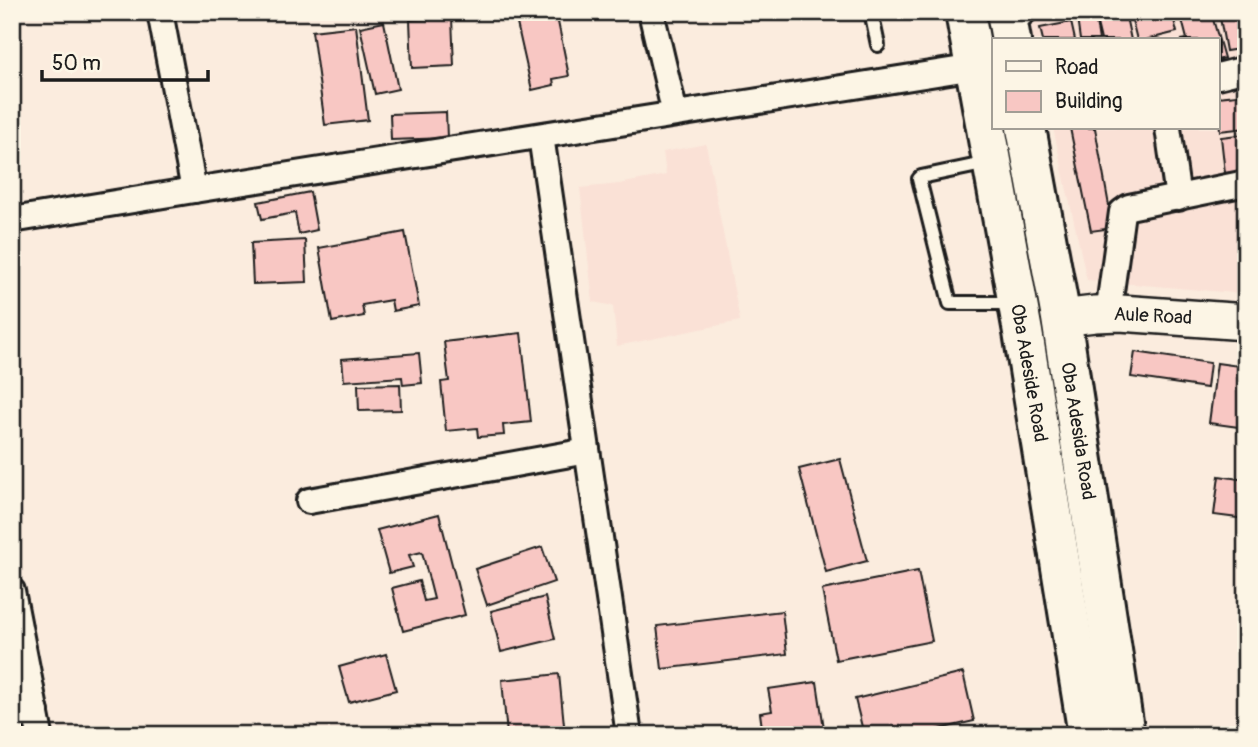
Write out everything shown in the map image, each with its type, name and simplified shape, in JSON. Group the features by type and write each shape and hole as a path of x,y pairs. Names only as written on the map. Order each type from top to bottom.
{"main road":[{"name":"Oba Adeside Road","path":"965,12 1053,512 1088,735"},
{"name":"Oba Adesida Road","path":"1026,130 1061,318 1125,735"}],"street":[{"path":"160,12 194,190"},
{"path":"651,12 675,114"},
{"path":"12,220 975,67"},
{"path":"1220,76 1246,69"},
{"path":"1168,130 1178,198"},
{"path":"541,136 629,735"},
{"path":"1108,314 1122,212 1129,207 1246,183"},
{"name":"Aule Road","path":"1061,318 1108,314 1246,322"},
{"path":"309,501 587,450"},
{"path":"12,591 29,721"}],"lane":[{"path":"871,12 878,46"},
{"path":"992,163 919,179 950,303 1017,303"}],"shaded area":[{"path":"1059,12 1246,12 1246,294 1087,280 1053,130 1220,130 1220,38 1033,38 1029,22"},
{"path":"706,144 740,321 617,346 613,306 593,302 580,188 666,175 663,152"}],"building":[{"path":"556,12 569,76 553,79 554,85 532,90 516,19"},
{"path":"1125,12 1131,38 1101,38 1095,15"},
{"path":"1130,12 1172,12 1177,32 1153,38 1136,38"},
{"path":"1180,12 1211,12 1218,38 1187,38"},
{"path":"1219,12 1246,12 1246,48 1226,51"},
{"path":"1095,15 1099,38 1080,38 1077,18"},
{"path":"452,18 454,66 412,68 410,20"},
{"path":"384,22 398,89 375,94 360,27"},
{"path":"1071,22 1075,38 1042,38 1040,28"},
{"path":"356,26 368,120 325,125 312,31"},
{"path":"1220,44 1224,58 1220,59"},
{"path":"1246,94 1246,128 1220,131 1220,97"},
{"path":"446,112 447,138 391,140 390,114"},
{"path":"1070,130 1095,130 1113,228 1091,231"},
{"path":"1246,134 1246,171 1225,173 1221,137"},
{"path":"310,192 317,230 299,234 295,213 262,219 258,202"},
{"path":"405,232 419,306 393,311 391,300 362,305 364,316 332,322 319,248"},
{"path":"305,240 307,282 253,284 251,243"},
{"path":"521,333 531,422 503,425 504,435 478,437 477,428 446,431 441,382 449,381 444,342"},
{"path":"1135,352 1210,363 1207,388 1131,377"},
{"path":"419,353 422,383 403,385 402,377 344,381 342,359"},
{"path":"1217,363 1246,367 1246,428 1209,423"},
{"path":"400,384 401,410 359,411 358,385"},
{"path":"840,459 867,561 826,572 799,469"},
{"path":"1219,476 1246,480 1246,519 1214,515"},
{"path":"439,514 465,615 403,631 392,588 419,581 424,601 434,599 422,552 409,555 413,567 389,573 377,530"},
{"path":"542,547 554,582 487,605 475,569"},
{"path":"918,571 932,641 836,660 822,590"},
{"path":"545,597 555,639 501,652 491,611"},
{"path":"782,611 787,654 662,669 657,626"},
{"path":"386,654 396,690 349,702 339,667"},
{"path":"963,673 974,721 914,735 864,735 855,699"},
{"path":"559,674 565,735 507,735 502,680"},
{"path":"817,682 825,735 763,735 760,713 772,711 768,689"}]}
